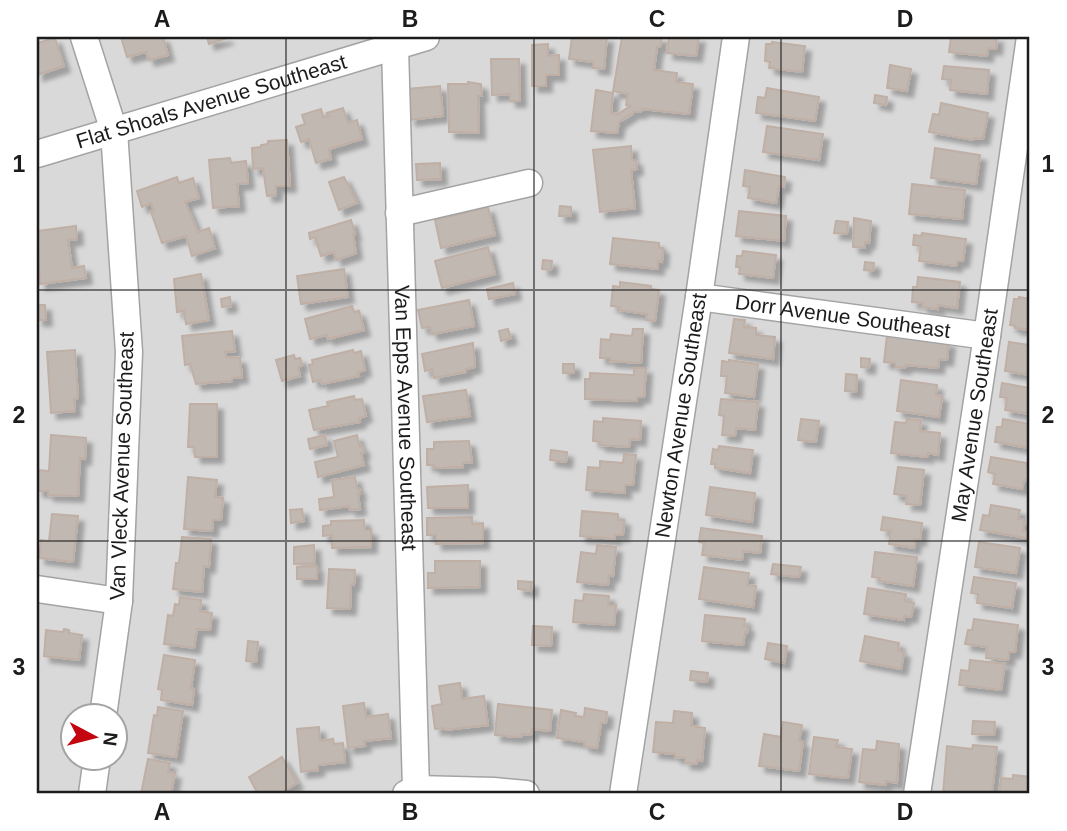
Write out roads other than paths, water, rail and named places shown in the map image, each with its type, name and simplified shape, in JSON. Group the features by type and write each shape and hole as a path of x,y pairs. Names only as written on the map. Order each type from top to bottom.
{"street":[{"name":"Van Vleck Avenue Southeast","path":"84,37 114,131 129,352 119,601 105,702"},
{"name":"Flat Shoals Avenue Southeast","path":"37,154 426,37"},
{"name":"Newton Avenue Southeast","path":"623,794 736,37"},
{"name":"May Avenue Southeast","path":"917,794 1030,37"},
{"name":"Van Epps Avenue Southeast","path":"394,47 411,792"},
{"path":"399,213 530,183"},
{"name":"Dorr Avenue Southeast","path":"699,297 987,336"},
{"path":"37,589 119,601"},
{"path":"92,794 95,772"},
{"path":"411,792 494,791 526,794"}]}
